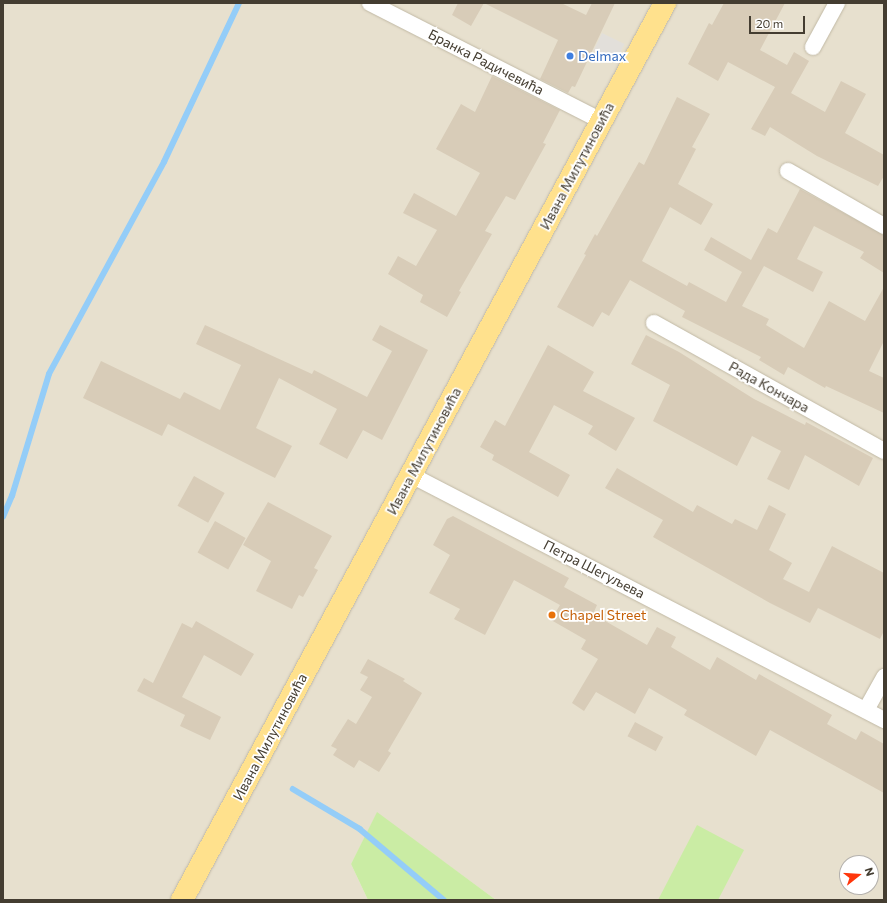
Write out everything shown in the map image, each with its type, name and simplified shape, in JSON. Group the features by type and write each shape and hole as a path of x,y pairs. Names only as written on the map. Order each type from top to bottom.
{"main road":[{"name":"Ивана Милутиновића","path":"182,900 665,3"}],"street":[{"name":"Бранка Радичевића","path":"370,3 602,121"},
{"path":"813,47 837,3"},
{"path":"788,171 884,226"},
{"name":"Рада Кончара","path":"654,323 884,451"},
{"name":"Петра Шегуљева","path":"411,475 884,720"},
{"path":"866,710 884,677"}],"shaded area":[{"path":"3,3 884,3 884,900 496,900 377,813 351,864 368,900 3,900"},
{"path":"602,33 624,44 616,62 593,51"}],"green space":[{"path":"377,812 496,900 368,900 351,864"},
{"path":"697,825 744,850 718,900 658,900"}],"building":[{"path":"458,3 484,3 471,26 452,15"},
{"path":"484,3 561,3 586,15 592,3 615,3 575,87 572,86 568,93 540,79 558,40"},
{"path":"724,3 785,3 760,50 787,65 794,52 809,61 791,93 825,112 841,81 866,94 845,133 884,155 884,176 878,186 817,156 770,127 765,136 751,129 775,87 728,62 718,81 688,64 709,23 712,25"},
{"path":"492,76 560,110 543,143 546,144 515,200 506,196 485,231 492,234 459,291 461,292 447,317 420,302 423,295 388,274 398,256 416,266 437,230 403,213 414,193 456,216 480,173 436,149 461,104 475,112"},
{"path":"677,97 710,114 692,147 696,149 678,184 713,204 701,225 670,207 642,261 687,286 689,282 726,302 742,272 704,250 711,237 751,260 768,228 777,233 800,189 884,235 884,273 860,258 864,252 814,226 797,259 823,272 813,292 764,266 742,306 769,319 766,325 804,348 829,301 865,321 884,287 884,341 869,371 884,378 884,413 826,386 825,388 788,367 784,375 759,360 761,357 682,317 685,311 630,280 609,316 602,312 593,327 557,307 586,255 584,254 595,234 597,236 639,162 644,165"},
{"path":"205,325 312,374 314,370 367,397 392,351 372,340 380,325 428,350 382,440 363,430 347,459 319,444 337,409 279,378 256,428 292,446 275,478 168,424 162,436 83,398 101,361 180,399 184,392 220,410 241,365 196,344"},
{"path":"646,335 679,352 754,399 805,425 806,422 873,458 859,486 805,455 789,490 767,479 781,451 752,436 737,466 653,421 670,385 631,364"},
{"path":"548,345 594,372 583,391 635,418 616,451 588,434 593,426 554,405 529,452 570,475 558,497 492,460 494,455 480,447 495,420 505,426"},
{"path":"617,468 693,512 697,505 732,524 735,519 757,530 769,505 786,514 769,550 792,563 783,579 809,592 832,546 884,573 884,631 880,639 818,608 810,623 770,603 653,537 663,520 605,488"},
{"path":"194,476 225,493 208,523 178,506"},
{"path":"268,502 332,536 314,568 318,570 303,597 299,595 292,609 256,591 271,561 243,545"},
{"path":"453,516 569,578 564,587 597,605 593,614 647,645 657,627 676,637 671,647 710,670 717,657 756,680 759,674 832,715 827,724 856,740 861,731 884,744 884,793 770,730 756,756 684,715 687,710 649,688 635,714 596,692 584,711 572,703 598,659 581,649 586,640 551,620 560,605 514,580 485,635 454,619 460,609 429,593 450,555 433,545 447,519"},
{"path":"215,521 246,538 228,569 198,552"},
{"path":"196,621 254,654 241,676 204,655 182,697 221,717 210,740 180,726 185,715 137,691 144,678 153,683 182,623 192,628"},
{"path":"368,659 405,679 403,681 422,693 388,751 391,753 379,772 359,760 354,768 333,755 337,749 331,746 348,719 356,724 372,697 360,690 368,677 360,673"},
{"path":"635,722 663,737 656,751 627,736"}],"waterway":[{"path":"3,517 12,496 49,374 164,162 239,3"},
{"path":"293,789 360,829 444,900"}],"place":[{"name":"Delmax","path":"570,56"},
{"name":"Chapel Street","path":"552,615"}]}
